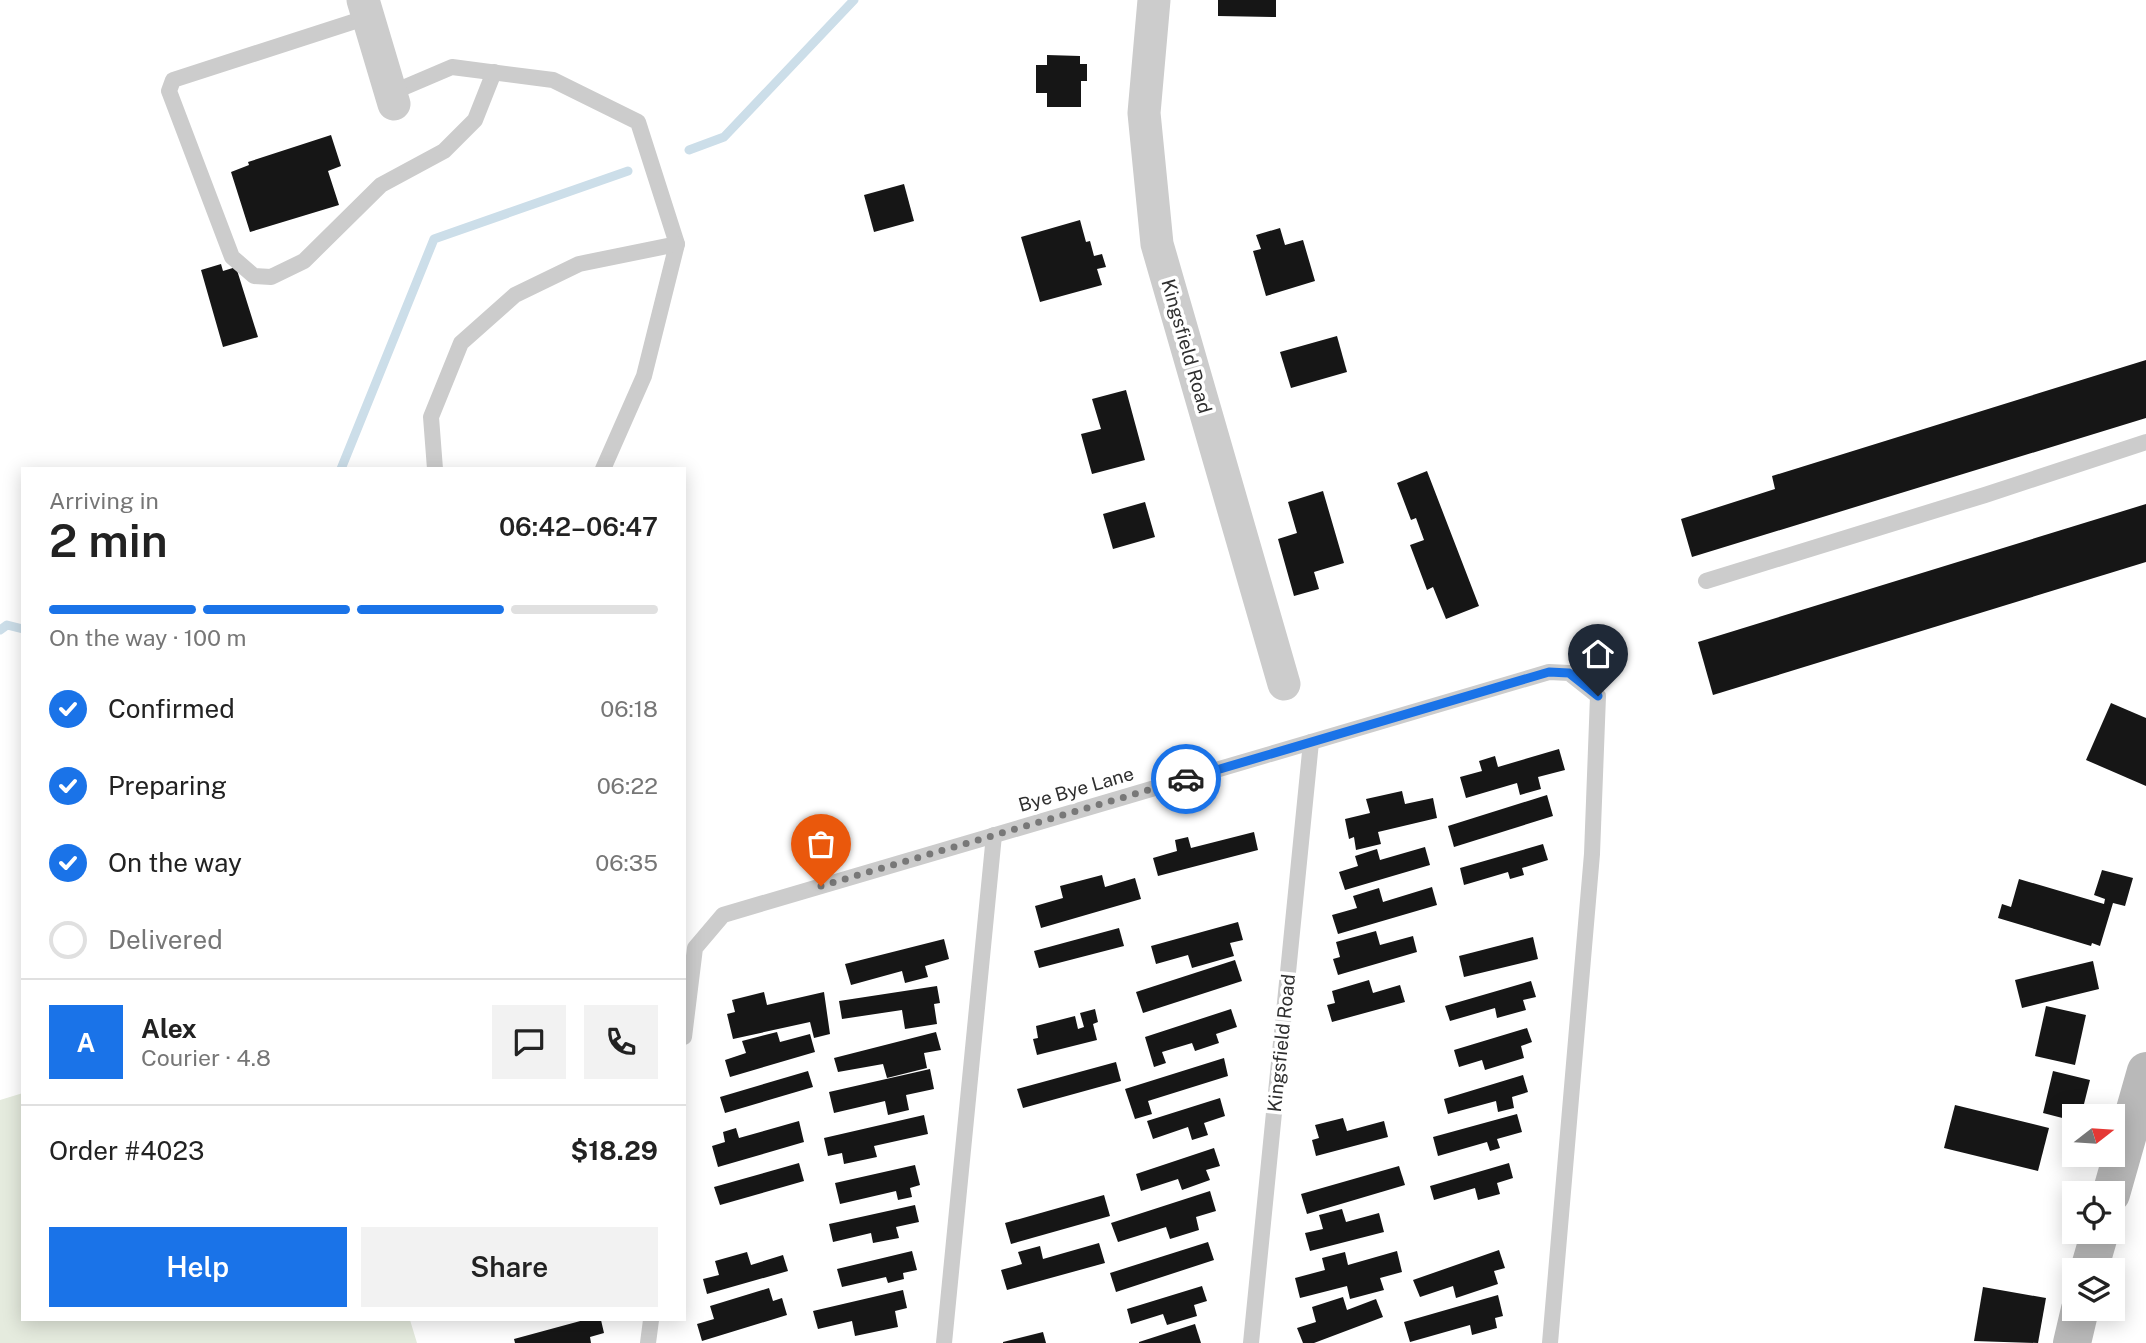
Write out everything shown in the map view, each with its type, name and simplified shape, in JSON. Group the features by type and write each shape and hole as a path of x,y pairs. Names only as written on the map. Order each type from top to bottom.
{"main road":[{"path":"2115,1181 2146,1071"},
{"path":"2073,1343 2078,1321"}],"street":[{"name":"Kingsfield Road","path":"1154,0 1144,113 1157,244 1284,684"},
{"path":"365,8 393,98"}],"lane":[{"path":"365,8 173,80 169,91 232,257 254,276 271,277 304,261 381,185 444,151 475,120 494,72"},
{"path":"393,98 453,67 553,80 638,122 677,244 644,376 604,467"},
{"path":"435,467 431,417 461,343 515,295 579,264 677,244"},
{"path":"1706,581 2146,442"},
{"name":"Bye Bye Lane","path":"686,1021 695,948 723,915 1549,672 1569,673 1598,696 1592,854 1549,1343"},
{"name":"Kingsfield Road","path":"1251,1343 1311,743"},
{"path":"944,1343 994,835"},
{"path":"649,1343 651,1321"}],"shaded area":[{"path":"21,1094 21,1321 410,1321 417,1343 0,1343 0,1100"}],"building":[{"path":"1218,0 1276,0 1276,17 1218,16"},
{"path":"1047,55 1080,56 1080,64 1087,64 1087,81 1081,81 1081,107 1047,107 1047,93 1036,93 1036,65 1047,65"},
{"path":"331,135 341,166 328,171 339,205 250,232 231,172 249,165 248,162"},
{"path":"904,184 914,221 874,232 864,195"},
{"path":"1080,220 1086,242 1090,241 1094,256 1102,254 1106,267 1097,269 1102,285 1040,302 1021,237"},
{"path":"1280,228 1285,245 1303,240 1315,281 1266,296 1253,251 1261,249 1256,235"},
{"path":"221,264 223,271 236,267 258,337 223,347 201,270"},
{"path":"1337,336 1347,372 1291,388 1280,352"},
{"path":"2146,360 2146,418 1692,557 1681,519 1775,489 1772,476"},
{"path":"1126,390 1145,460 1092,474 1081,434 1101,429 1092,399"},
{"path":"1427,471 1479,606 1446,619 1433,587 1427,590 1410,545 1424,540 1416,518 1411,520 1397,483"},
{"path":"1323,491 1344,563 1314,572 1319,589 1294,596 1278,539 1297,533 1288,502"},
{"path":"1145,502 1155,537 1113,549 1103,514"},
{"path":"2146,504 2146,562 1713,695 1698,642"},
{"path":"2111,703 2146,718 2146,786 2086,760"},
{"path":"1559,749 1565,770 1538,777 1541,789 1520,795 1517,783 1466,798 1460,777 1482,771 1479,761 1495,756 1498,767"},
{"path":"1402,791 1405,804 1433,798 1437,818 1378,832 1381,844 1356,850 1354,837 1349,839 1345,819 1370,813 1366,799"},
{"path":"1547,795 1553,816 1454,847 1448,826"},
{"path":"1254,832 1258,850 1158,876 1153,858 1177,851 1175,840 1188,837 1191,848"},
{"path":"1543,844 1548,860 1522,868 1524,875 1510,879 1508,872 1464,885 1460,868"},
{"path":"1425,847 1430,865 1345,890 1339,872 1358,866 1355,856 1377,849 1380,860"},
{"path":"2102,870 2133,878 2125,906 2113,903 2100,946 2092,943 2091,946 1998,918 2002,904 2011,907 2019,879 2104,904 2105,899 2094,895"},
{"path":"1102,875 1105,887 1135,878 1141,899 1041,928 1035,906 1063,898 1060,886"},
{"path":"1432,887 1437,905 1338,934 1332,915 1357,908 1353,896 1379,888 1383,902"},
{"path":"1238,922 1243,940 1230,943 1234,956 1192,968 1188,955 1156,964 1151,946"},
{"path":"1119,928 1124,946 1039,968 1034,951"},
{"path":"1376,931 1380,945 1413,936 1417,952 1338,975 1333,959 1340,957 1336,942"},
{"path":"1533,937 1538,959 1464,977 1459,956"},
{"path":"944,939 949,959 925,966 928,977 905,983 902,971 851,985 845,964"},
{"path":"1235,960 1242,981 1143,1013 1136,992"},
{"path":"2093,961 2099,989 2022,1008 2015,980"},
{"path":"1369,980 1373,993 1400,985 1405,1002 1332,1022 1327,1005 1335,1003 1332,991"},
{"path":"1531,981 1536,997 1523,1000 1526,1010 1497,1018 1495,1008 1450,1021 1445,1006"},
{"path":"937,986 940,1003 934,1004 937,1024 905,1029 902,1010 842,1019 839,1001"},
{"path":"764,992 767,1005 824,992 830,1034 814,1038 810,1022 733,1039 727,1014 735,1012 732,1000"},
{"path":"2046,1006 2086,1015 2075,1065 2035,1056"},
{"path":"1095,1009 1098,1022 1093,1024 1097,1040 1037,1055 1033,1039 1038,1038 1036,1026 1075,1016 1078,1029 1084,1027 1080,1013"},
{"path":"1231,1009 1237,1027 1216,1034 1219,1043 1195,1051 1192,1043 1162,1052 1166,1063 1154,1067 1145,1037"},
{"path":"1527,1028 1532,1042 1521,1046 1524,1058 1485,1070 1482,1060 1459,1067 1454,1050"},
{"path":"777,1032 780,1042 810,1034 815,1052 730,1077 725,1060 746,1053 742,1041"},
{"path":"936,1032 941,1050 924,1053 927,1068 887,1078 883,1064 838,1072 834,1058"},
{"path":"1224,1058 1228,1076 1148,1101 1152,1114 1135,1119 1125,1089"},
{"path":"1116,1062 1121,1081 1023,1108 1017,1089"},
{"path":"930,1069 934,1089 906,1095 909,1110 888,1115 885,1101 834,1113 829,1092"},
{"path":"808,1071 813,1087 725,1113 720,1097"},
{"path":"2053,1071 2090,1080 2084,1104 2062,1104 2062,1118 2043,1113"},
{"path":"1523,1075 1528,1092 1512,1097 1514,1108 1498,1112 1496,1101 1448,1114 1444,1099"},
{"path":"1220,1098 1225,1116 1204,1123 1208,1135 1192,1140 1188,1127 1153,1139 1147,1121"},
{"path":"1955,1105 2049,1128 2038,1171 1944,1148"},
{"path":"1517,1114 1522,1132 1497,1139 1500,1148 1490,1151 1487,1142 1438,1156 1433,1137"},
{"path":"924,1115 928,1134 874,1146 877,1157 844,1164 842,1153 828,1156 824,1138"},
{"path":"1343,1118 1347,1131 1384,1121 1388,1137 1316,1156 1312,1140 1319,1138 1315,1125"},
{"path":"799,1121 804,1142 718,1167 712,1146 725,1142 723,1132 736,1128 739,1138"},
{"path":"1214,1148 1220,1166 1206,1170 1210,1180 1182,1190 1178,1179 1141,1191 1136,1174"},
{"path":"799,1163 804,1181 720,1205 714,1187"},
{"path":"1509,1163 1513,1178 1497,1183 1500,1194 1478,1200 1475,1188 1434,1200 1430,1186"},
{"path":"915,1165 920,1185 910,1188 912,1197 898,1200 896,1191 840,1204 835,1183"},
{"path":"1399,1166 1405,1185 1307,1214 1301,1194"},
{"path":"1210,1191 1216,1211 1196,1217 1199,1230 1170,1239 1166,1227 1118,1242 1111,1223"},
{"path":"1104,1195 1110,1216 1011,1244 1005,1223"},
{"path":"915,1205 919,1222 896,1227 899,1238 873,1243 871,1233 833,1242 829,1224"},
{"path":"1342,1209 1346,1222 1379,1213 1384,1232 1310,1251 1305,1233 1323,1229 1319,1215"},
{"path":"1208,1242 1214,1260 1116,1292 1110,1273"},
{"path":"1099,1243 1105,1263 1007,1290 1001,1270 1022,1264 1018,1252 1040,1246 1043,1259"},
{"path":"1499,1250 1505,1268 1494,1271 1498,1284 1456,1298 1453,1286 1420,1297 1413,1280"},
{"path":"912,1251 917,1270 903,1273 904,1279 888,1283 886,1277 842,1287 837,1269"},
{"path":"1397,1251 1402,1272 1380,1278 1384,1290 1350,1299 1347,1286 1300,1298 1295,1278 1325,1270 1322,1258 1345,1252 1348,1265"},
{"path":"747,1252 751,1265 783,1255 788,1271 707,1294 703,1279 719,1275 715,1261"},
{"path":"1202,1286 1207,1301 1194,1305 1197,1316 1167,1325 1163,1314 1131,1324 1127,1309"},
{"path":"1983,1287 2046,1298 2038,1343 1974,1341"},
{"path":"769,1288 773,1301 782,1298 787,1315 702,1341 697,1324 714,1319 710,1306"},
{"path":"903,1290 907,1308 895,1311 898,1327 855,1336 852,1321 818,1329 813,1311"},
{"path":"1498,1295 1503,1316 1495,1318 1497,1328 1472,1335 1470,1325 1410,1342 1404,1322"},
{"path":"1343,1297 1347,1310 1376,1299 1383,1317 1314,1343 1303,1343 1297,1328 1316,1322 1312,1307"},
{"path":"580,1321 601,1321 604,1333 590,1337 591,1343 515,1343 514,1339"},
{"path":"1195,1324 1201,1343 1139,1343 1139,1342"},
{"path":"1043,1332 1046,1343 1003,1343 1003,1342"}],"waterway":[{"path":"689,150 724,137 854,0"},
{"path":"342,467 434,239 628,171"},
{"path":"0,630 7,625 21,628"}],"way so far":[{"path":"821,886 1186,779"}],"route":[{"path":"1186,779 1549,672 1569,673 1598,696"}]}
